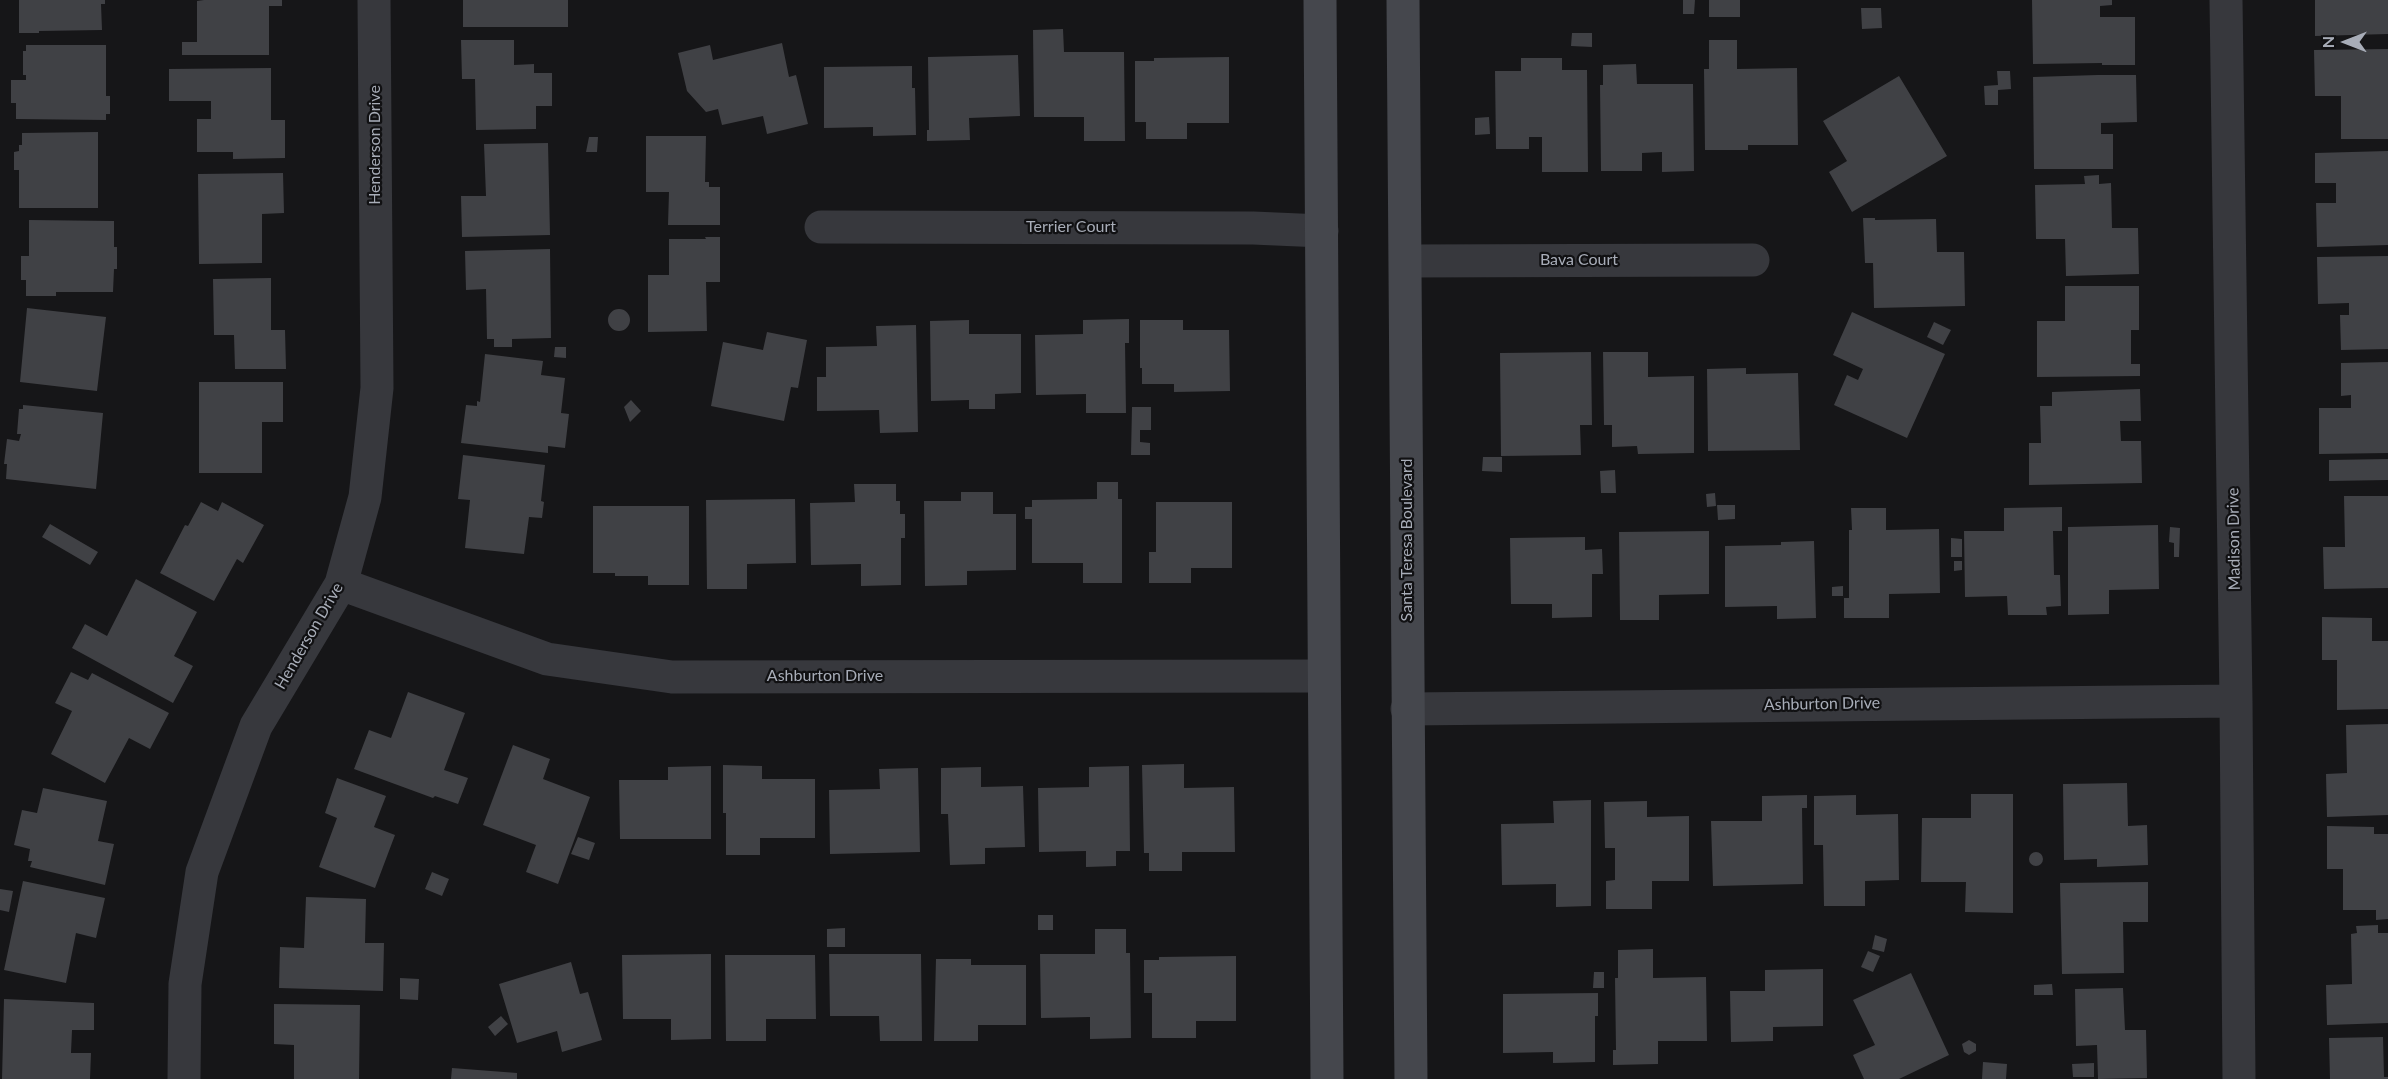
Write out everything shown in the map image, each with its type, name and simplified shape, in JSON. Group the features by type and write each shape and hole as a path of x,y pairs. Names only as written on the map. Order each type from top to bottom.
{"main road":[{"path":"1320,0 1327,1079"},
{"name":"Santa Teresa Boulevard","path":"1403,0 1411,1079"}],"street":[{"name":"Henderson Drive","path":"184,1079 185,984 202,872 256,726 340,584 365,497 377,388 374,0"},
{"name":"Madison Drive","path":"2226,0 2239,1079"},
{"name":"Terrier Court","path":"821,227 1253,228 1322,231"},
{"name":"Bava Court","path":"1406,261 1753,260"},
{"name":"Ashburton Drive","path":"340,584 547,659 672,677 1323,676"},
{"name":"Ashburton Drive","path":"1407,709 2236,701"}],"building":[{"path":"19,0 105,0 105,4 101,4 102,30 19,33"},
{"path":"282,0 282,6 269,6 269,55 182,55 182,42 197,42 197,1"},
{"path":"463,0 568,0 568,27 463,27"},
{"path":"1683,0 1695,0 1694,14 1683,14"},
{"path":"1709,0 1740,0 1740,17 1709,17"},
{"path":"2032,0 2112,0 2112,5 2100,6 2100,17 2135,17 2135,65 2033,64"},
{"path":"2315,0 2388,0 2388,34 2315,36"},
{"path":"1861,8 1881,8 1882,28 1862,29"},
{"path":"1063,29 1064,52 1124,52 1125,141 1084,141 1084,117 1034,117 1033,30"},
{"path":"1572,33 1592,33 1592,47 1571,46"},
{"path":"461,40 514,40 514,65 534,64 534,73 552,73 552,106 536,106 536,129 476,130 475,79 462,79"},
{"path":"1709,40 1737,40 1737,69 1797,68 1798,145 1748,145 1748,150 1705,150 1704,69 1709,69"},
{"path":"782,43 789,77 796,75 808,124 767,134 763,116 722,125 718,109 706,112 687,91 678,53 710,45 713,60"},
{"path":"26,45 106,45 106,96 110,96 110,114 106,114 106,120 16,119 16,103 11,103 11,80 26,80 26,75 23,75 23,51 26,51"},
{"path":"2388,49 2388,139 2341,139 2341,96 2315,96 2314,50"},
{"path":"1018,55 1020,116 969,118 970,140 927,141 927,130 929,130 928,57"},
{"path":"1229,57 1229,123 1187,123 1187,139 1146,139 1146,122 1135,122 1135,61 1154,61 1154,58"},
{"path":"1521,58 1562,58 1562,70 1587,70 1588,172 1542,172 1542,137 1529,137 1529,149 1496,149 1495,71 1521,71"},
{"path":"1636,64 1637,84 1693,84 1694,171 1662,172 1662,152 1642,153 1642,171 1601,171 1600,85 1603,85 1603,65"},
{"path":"912,66 916,135 873,136 873,127 824,128 824,67"},
{"path":"271,68 271,120 285,120 285,158 233,159 233,152 197,152 197,119 211,119 211,101 169,101 169,69"},
{"path":"1997,71 2010,71 2011,89 1998,90 1998,105 1985,105 1984,86 1998,85"},
{"path":"2136,75 2137,122 2101,123 2101,134 2113,134 2113,169 2034,169 2033,77"},
{"path":"1899,76 1947,156 1852,212 1829,172 1847,161 1823,121"},
{"path":"1489,117 1490,134 1475,135 1475,118"},
{"path":"98,132 98,208 19,208 19,170 14,170 14,152 19,151 19,145 22,145 22,133"},
{"path":"646,136 706,136 705,182 709,182 709,187 720,187 720,225 668,225 669,192 646,192"},
{"path":"589,137 598,137 597,152 586,152"},
{"path":"548,143 550,235 462,237 461,196 486,196 484,144"},
{"path":"2388,151 2388,245 2317,247 2316,203 2336,203 2336,183 2315,183 2315,153"},
{"path":"283,173 284,213 262,214 262,263 199,264 198,174"},
{"path":"2099,175 2099,184 2111,183 2112,228 2138,228 2139,274 2066,276 2065,239 2036,239 2035,185 2085,184 2084,176"},
{"path":"1863,218 1875,218 1875,220 1936,219 1937,252 1964,252 1965,306 1874,308 1873,263 1865,263"},
{"path":"29,220 114,221 117,269 114,269 113,292 56,292 56,296 26,296 26,280 21,280 21,256 29,256"},
{"path":"705,237 720,237 720,282 706,282 707,331 648,332 648,275 669,275 669,239 706,239"},
{"path":"550,249 551,338 512,339 512,347 494,347 494,339 487,339 486,289 466,290 465,251"},
{"path":"2388,256 2388,349 2341,350 2340,315 2349,315 2349,303 2318,304 2317,257"},
{"path":"271,278 271,330 285,330 286,369 235,369 234,335 214,335 213,279"},
{"path":"2065,286 2139,286 2139,330 2131,330 2131,364 2140,364 2140,376 2037,377 2037,321 2065,321"},
{"path":"27,308 106,317 97,391 20,382"},
{"path":"619,309 627,312 630,320 627,328 619,331 611,328 608,320 611,312"},
{"path":"1852,312 1945,354 1907,438 1834,405 1847,375 1858,380 1863,369 1833,355"},
{"path":"1129,319 1129,343 1125,343 1126,413 1086,413 1086,394 1036,395 1035,335 1083,334 1083,320"},
{"path":"969,320 969,334 1021,334 1021,393 995,394 995,409 969,409 969,400 931,401 930,321"},
{"path":"1140,320 1183,320 1183,330 1229,330 1230,391 1174,392 1174,384 1142,384"},
{"path":"1934,322 1951,330 1943,345 1927,337"},
{"path":"916,325 918,432 880,433 879,410 817,411 817,377 826,377 826,347 877,346 876,326"},
{"path":"767,332 807,340 798,388 791,387 784,421 711,406 723,342 763,350"},
{"path":"555,347 566,347 566,358 554,357"},
{"path":"1591,352 1592,425 1580,425 1581,455 1501,456 1500,353"},
{"path":"1603,352 1648,352 1648,377 1694,376 1694,453 1638,454 1637,446 1612,447 1612,425 1604,425"},
{"path":"485,354 543,361 541,375 565,378 561,413 569,414 565,448 548,446 548,453 461,443 466,405 477,406 477,401 480,402"},
{"path":"2388,362 2388,453 2319,454 2319,408 2351,408 2351,395 2341,396 2341,363"},
{"path":"1746,368 1746,374 1798,373 1800,450 1708,451 1707,369"},
{"path":"199,382 283,382 283,422 262,422 262,473 199,473"},
{"path":"2140,389 2141,421 2120,421 2121,441 2141,441 2142,483 2029,485 2029,443 2041,443 2040,406 2052,406 2052,392"},
{"path":"631,400 641,411 630,422 624,407"},
{"path":"23,405 103,413 96,489 6,479 7,464 4,464 7,439 19,441 21,434 17,434 19,409 23,409"},
{"path":"1132,407 1151,407 1151,430 1140,430 1140,442 1150,443 1150,455 1131,455"},
{"path":"463,455 545,465 541,501 544,502 542,518 529,517 524,554 465,548 470,500 458,499"},
{"path":"1483,457 1502,457 1502,472 1482,471"},
{"path":"2388,459 2388,480 2329,481 2329,460"},
{"path":"1615,470 1616,493 1601,493 1600,471"},
{"path":"1097,482 1118,482 1118,499 1122,499 1122,583 1083,583 1083,563 1032,563 1032,519 1025,519 1025,507 1032,507 1032,500 1097,499"},
{"path":"854,484 896,484 896,501 900,501 900,514 905,514 905,538 901,538 901,585 861,586 861,564 811,565 810,503 855,502"},
{"path":"961,492 993,492 993,514 1016,514 1016,570 967,571 967,585 925,586 924,501 961,501"},
{"path":"1715,493 1716,506 1707,507 1706,494"},
{"path":"2344,496 2388,496 2388,588 2324,589 2323,547 2345,547"},
{"path":"795,499 796,563 747,564 747,589 707,589 706,500"},
{"path":"201,502 218,511 222,502 264,525 243,563 237,559 214,601 160,573 185,525 188,526"},
{"path":"1156,502 1232,502 1232,568 1191,568 1191,583 1149,583 1149,552 1156,552"},
{"path":"1717,505 1735,505 1735,519 1718,520"},
{"path":"593,506 689,506 689,585 648,585 648,576 593,573"},
{"path":"2062,507 2062,531 2053,531 2054,575 2060,575 2061,606 2046,607 2047,615 2008,615 2007,596 1965,597 1964,531 2004,531 2004,508"},
{"path":"1851,508 1886,508 1886,530 1939,529 1940,593 1889,594 1889,618 1844,618 1844,598 1849,598"},
{"path":"50,524 98,552 90,565 42,537"},
{"path":"2158,525 2159,589 2109,590 2109,614 2068,615 2068,527"},
{"path":"2170,527 2180,528 2179,557 2174,557 2174,543 2169,542"},
{"path":"1709,531 1709,594 1659,595 1659,620 1620,620 1619,532"},
{"path":"1585,537 1585,550 1602,549 1603,574 1592,574 1592,617 1552,618 1552,604 1511,604 1510,538"},
{"path":"1951,538 1962,539 1962,557 1951,557"},
{"path":"1814,541 1816,618 1777,619 1777,606 1725,607 1725,546 1781,545 1781,542"},
{"path":"1954,561 1962,561 1962,570 1954,571"},
{"path":"136,579 197,612 174,656 193,666 173,703 72,648 85,624 107,636"},
{"path":"1843,586 1843,596 1832,596 1832,587"},
{"path":"2322,617 2372,618 2372,641 2388,641 2388,709 2337,710 2337,660 2322,660"},
{"path":"71,672 88,680 92,673 169,713 150,749 129,738 105,783 51,754 72,711 55,703"},
{"path":"408,692 465,713 444,770 468,778 458,804 435,796 433,798 354,769 369,730 391,738"},
{"path":"2388,724 2388,815 2327,817 2326,774 2347,773 2346,725"},
{"path":"513,745 550,759 543,779 590,797 558,884 526,872 536,845 483,825"},
{"path":"1184,764 1184,788 1234,787 1235,852 1182,852 1182,871 1149,871 1149,853 1144,853 1142,765"},
{"path":"723,765 762,766 762,779 815,779 815,838 760,838 760,855 726,855"},
{"path":"711,766 711,839 620,839 619,780 668,780 668,767"},
{"path":"1129,766 1130,851 1116,851 1116,866 1086,867 1086,851 1039,852 1038,788 1089,787 1089,767"},
{"path":"981,767 981,787 1023,786 1025,847 985,848 985,864 950,865 948,814 941,814 941,768"},
{"path":"918,768 920,852 830,854 829,790 880,789 879,769"},
{"path":"337,778 386,796 374,827 395,835 375,888 319,867 337,818 325,813"},
{"path":"2127,783 2128,826 2147,825 2148,865 2097,867 2097,859 2064,860 2063,784"},
{"path":"43,788 107,801 98,841 114,844 105,885 30,867 32,861 28,861 30,849 14,845 22,810 37,813"},
{"path":"1971,794 2013,794 2013,913 1965,912 1966,882 1921,882 1922,818 1971,818"},
{"path":"1807,795 1807,808 1802,808 1803,884 1713,886 1711,821 1762,821 1762,796"},
{"path":"1856,795 1856,815 1898,814 1899,880 1865,881 1865,906 1824,906 1823,845 1814,845 1814,796"},
{"path":"1591,800 1591,906 1556,907 1556,884 1502,885 1501,824 1554,823 1553,801"},
{"path":"1647,801 1647,817 1689,816 1689,881 1652,881 1652,909 1606,909 1606,881 1615,880 1615,848 1605,848 1604,802"},
{"path":"2327,826 2374,827 2374,834 2388,834 2388,919 2376,920 2376,910 2343,910 2343,869 2327,869"},
{"path":"578,837 595,843 589,860 571,854"},
{"path":"2033,852 2039,852 2043,859 2039,866 2033,866 2029,862 2029,856"},
{"path":"432,872 449,879 442,896 425,889"},
{"path":"23,881 105,898 96,938 76,933 66,983 4,970"},
{"path":"2148,882 2148,922 2123,922 2124,973 2062,974 2060,883"},
{"path":"0,889 13,891 9,912 0,910"},
{"path":"306,897 366,899 365,943 384,943 383,991 279,988 280,947 304,948"},
{"path":"1038,915 1053,915 1053,930 1038,930"},
{"path":"2378,925 2378,933 2388,933 2388,1023 2327,1025 2326,985 2352,984 2351,934 2357,933 2356,926"},
{"path":"845,928 845,947 827,947 827,929"},
{"path":"1095,929 1126,929 1126,953 1130,953 1131,1038 1090,1039 1090,1017 1041,1018 1040,954 1095,954"},
{"path":"1875,935 1887,939 1884,952 1872,949"},
{"path":"1653,949 1653,978 1706,977 1707,1041 1658,1041 1658,1064 1613,1065 1613,1050 1616,1050 1615,978 1618,978 1618,950"},
{"path":"1868,951 1880,956 1873,972 1861,967"},
{"path":"711,954 711,1039 671,1040 671,1019 623,1019 622,955"},
{"path":"829,954 921,954 922,1041 880,1041 879,1016 830,1016"},
{"path":"725,955 815,955 816,1019 766,1019 766,1041 726,1041"},
{"path":"1236,956 1236,1021 1196,1021 1196,1038 1152,1038 1152,993 1144,993 1144,960 1159,960 1159,957"},
{"path":"936,959 971,959 971,965 1026,965 1026,1025 978,1025 978,1041 934,1041"},
{"path":"571,962 580,994 588,992 602,1040 562,1052 557,1031 517,1043 499,984"},
{"path":"1823,969 1823,1026 1773,1027 1773,1041 1731,1042 1730,991 1765,991 1765,970"},
{"path":"1594,972 1604,972 1604,988 1593,988"},
{"path":"1911,973 1949,1055 1899,1079 1864,1079 1853,1055 1875,1045 1853,1000"},
{"path":"400,978 419,979 418,1000 400,999"},
{"path":"2052,984 2053,995 2034,995 2034,985"},
{"path":"2123,988 2125,1030 2146,1030 2147,1078 2098,1079 2097,1045 2076,1046 2075,989"},
{"path":"1598,993 1598,1016 1595,1016 1595,1062 1553,1063 1553,1052 1503,1053 1503,994"},
{"path":"4,999 94,1003 94,1030 72,1030 71,1053 91,1053 90,1079 2,1079"},
{"path":"274,1004 360,1005 359,1079 294,1079 294,1045 274,1044"},
{"path":"501,1016 508,1024 495,1036 488,1027"},
{"path":"2383,1037 2384,1077 2388,1079 2330,1079 2329,1038"},
{"path":"1969,1040 1976,1044 1976,1051 1969,1055 1964,1052 1962,1044"},
{"path":"1983,1062 2007,1064 2006,1079 1982,1079"},
{"path":"2094,1063 2094,1077 2073,1077 2072,1064"},
{"path":"452,1068 517,1073 517,1079 451,1079"}]}
